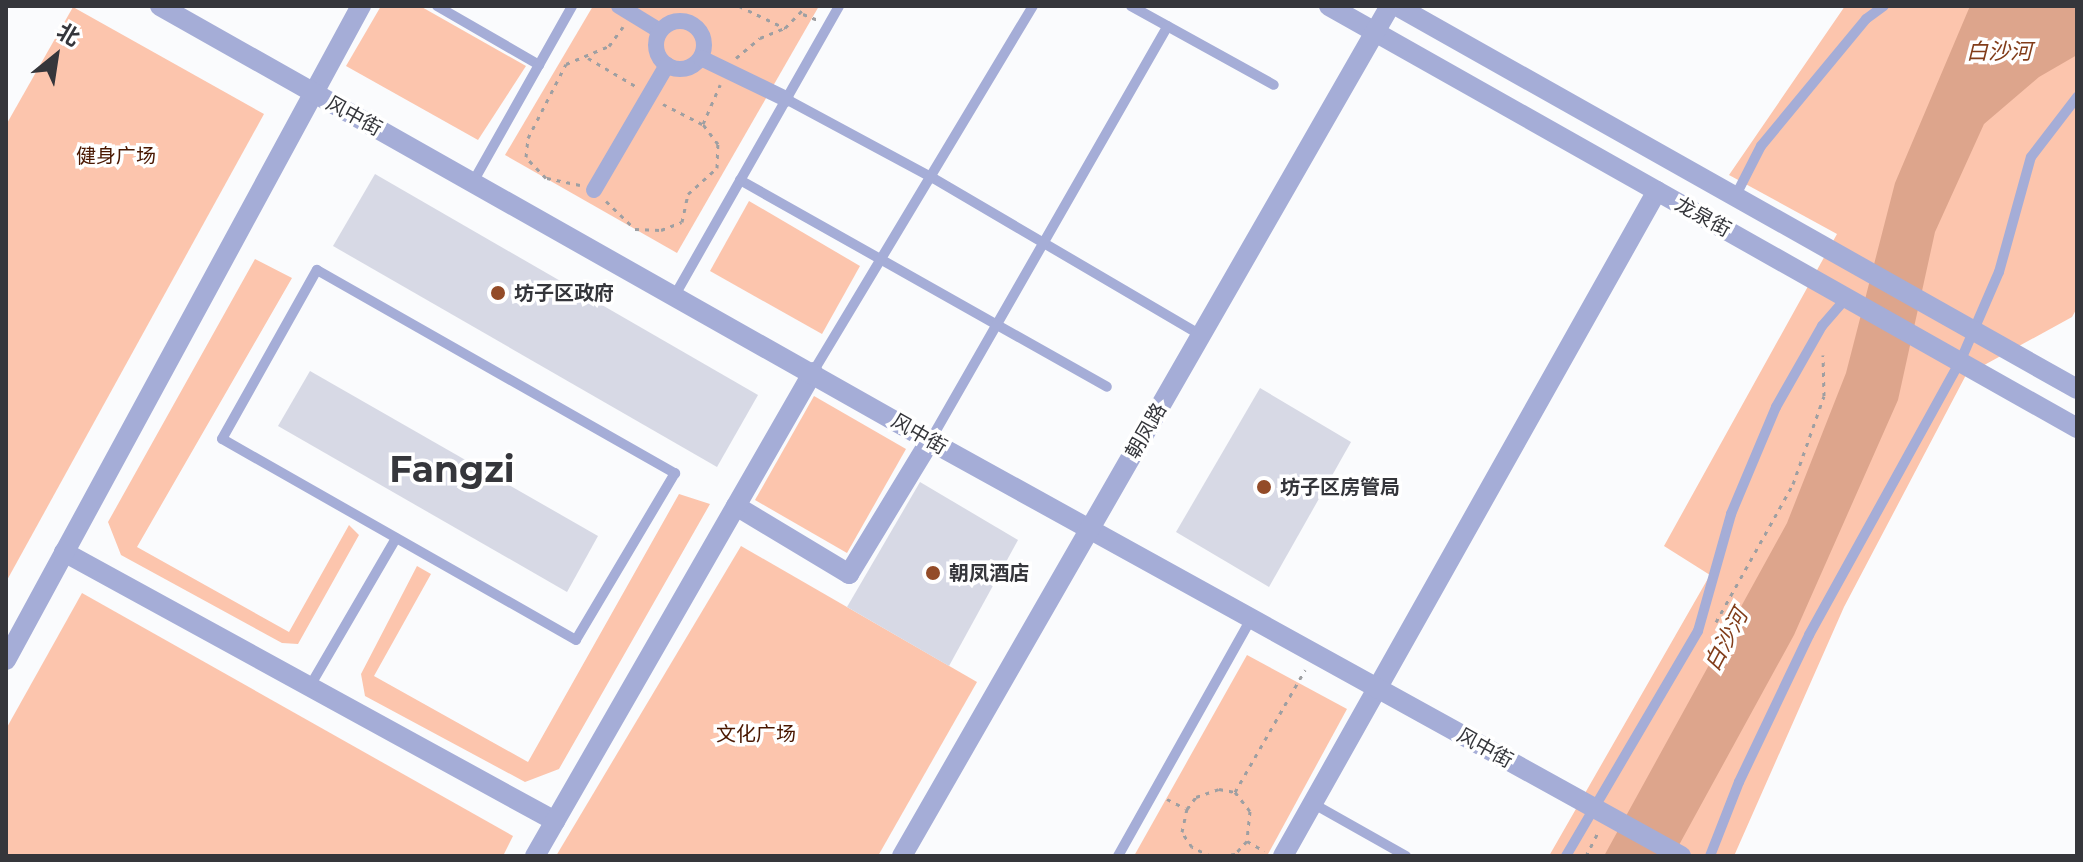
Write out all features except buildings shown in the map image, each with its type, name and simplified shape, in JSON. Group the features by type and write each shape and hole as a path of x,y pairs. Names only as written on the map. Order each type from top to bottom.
{"street":[{"name":"风中街","path":"160,6 813,372 930,441 1377,687 1597,816 1681,856"},
{"path":"6,660 361,6"},
{"path":"619,6 660,31"},
{"path":"689,22 698,6"},
{"name":"龙泉街","path":"1329,6 2077,428"},
{"name":"朝凤路","path":"902,856 1390,6"},
{"name":"龙泉街","path":"1397,6 1420,11 2077,389"},
{"path":"660,31 673,22 689,22 703,37 701,58"},
{"path":"660,31 658,53 667,65 682,69 701,58"},
{"path":"701,58 786,99"},
{"path":"594,190 667,65"},
{"path":"1283,856 1657,191"},
{"path":"535,856 813,372"},
{"path":"736,506 849,574 930,441"},
{"path":"64,552 555,821"}],"lane":[{"path":"437,6 539,65"},
{"path":"473,182 572,6"},
{"path":"675,295 839,6"},
{"path":"813,372 933,178 1033,6"},
{"path":"1131,6 1274,85"},
{"path":"1736,195 1761,146 1866,19 1884,6"},
{"path":"930,441 1168,26"},
{"path":"1710,856 1739,782 1809,635 1960,362 1999,272 2031,157 2077,97"},
{"path":"786,99 933,178 1201,335"},
{"path":"740,180 1107,387"},
{"path":"317,270 675,473 576,640 396,538 222,439 317,270"},
{"path":"1566,856 1597,816 1698,631 1731,514 1776,407 1822,326 1848,298"},
{"path":"310,686 396,538"},
{"path":"1118,856 1252,617"},
{"path":"1312,803 1406,856"}],"path":[{"path":"739,6 785,28 806,6"},
{"path":"1715,623 1793,484 1824,396 1822,326"},
{"path":"1235,792 1315,653"},
{"path":"1211,856 1192,847 1182,832 1187,809 1196,797 1219,789 1235,792 1250,811 1247,841 1235,854 1218,856"},
{"path":"1153,791 1187,809"},
{"path":"1586,856 1597,816"},
{"path":"1247,841 1272,856"}],"green space":[{"path":"381,6 420,6 526,66 478,140 346,66"},
{"path":"593,6 819,6 677,253 505,155"},
{"path":"1845,6 2077,6 2077,308 2072,317 1966,375 1844,607 1734,856 1549,856 1710,575 1664,546 1837,234 1729,175"},
{"name":"健身广场","path":"73,7 264,114 6,582 6,125"},
{"path":"749,201 860,266 822,334 710,271"},
{"path":"255,259 292,278 137,547 289,632 349,525 359,535 298,644 282,643 121,555 108,522"},
{"path":"814,396 906,449 847,553 755,500"},
{"path":"679,494 710,504 559,769 525,782 365,696 361,674 417,566 431,574 374,676 528,762"},
{"name":"文化广场","path":"741,546 977,682 878,856 556,856"},
{"path":"82,593 513,836 503,856 6,856 6,729"},
{"path":"1247,655 1347,709 1267,856 1134,856"}],"water":[{"name":"白沙河","path":"1970,6 2077,6 2077,55 2039,77 1984,124 1935,232 1898,400 1794,635 1673,856 1604,856 1787,523 1846,373 1895,183"}],"place":[{"name":"坊子区政府","path":"498,293"},
{"name":"坊子区房管局","path":"1264,487"},
{"name":"朝凤酒店","path":"933,573"}],"district":[{"name":"Fangzi","path":"452,470"}]}
